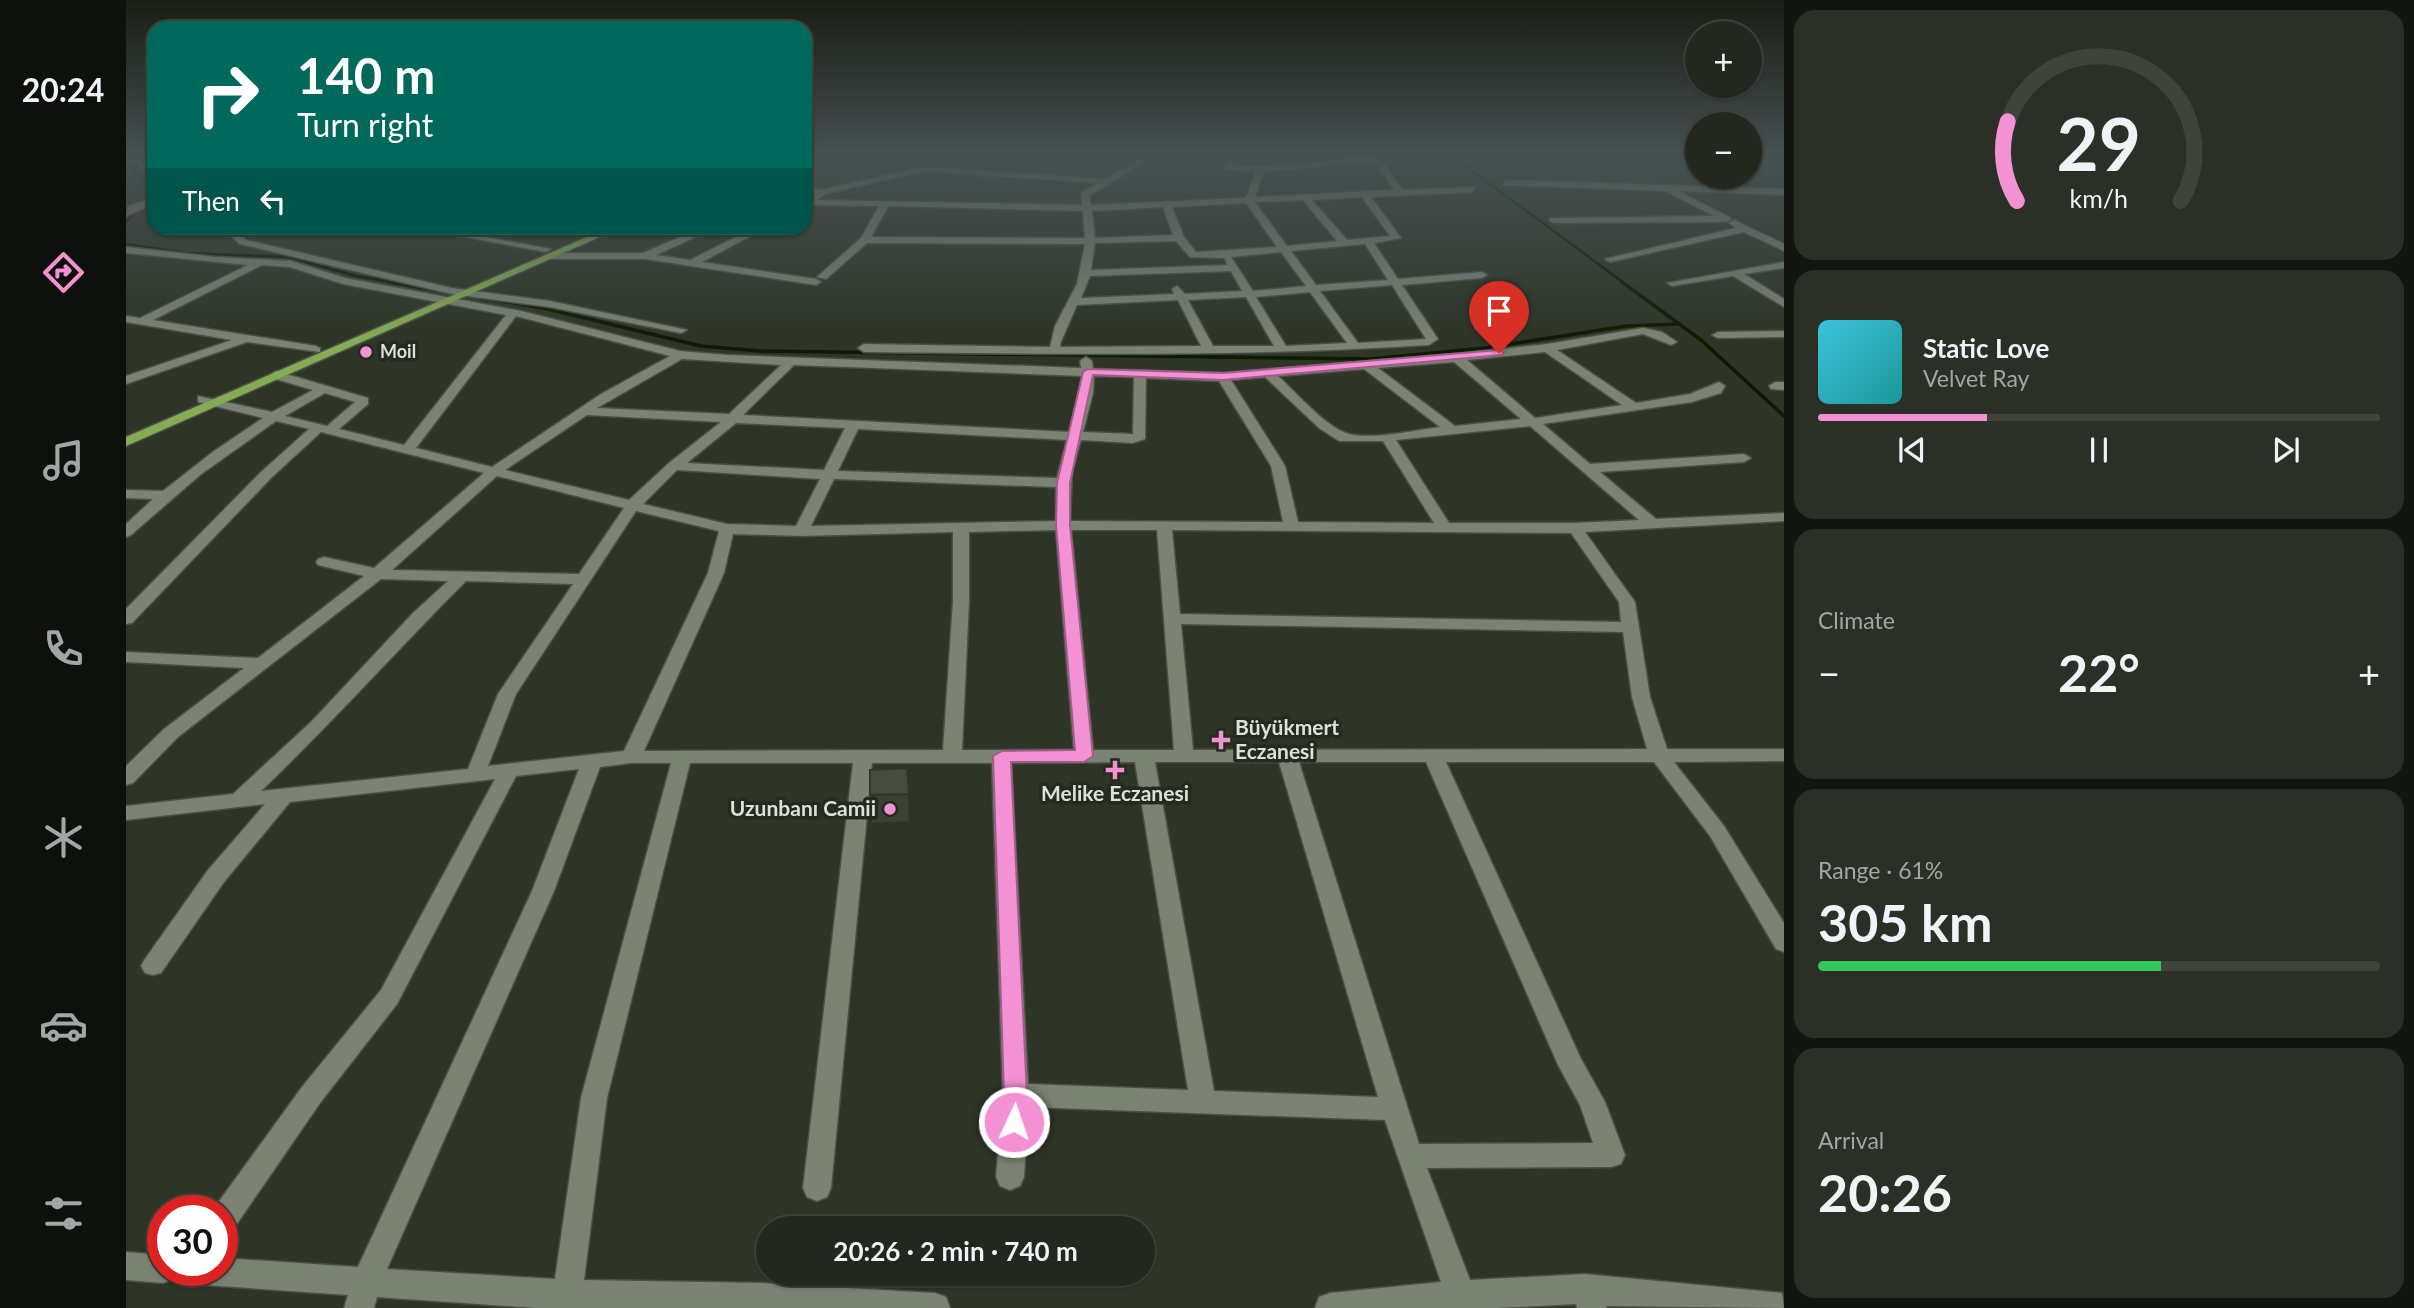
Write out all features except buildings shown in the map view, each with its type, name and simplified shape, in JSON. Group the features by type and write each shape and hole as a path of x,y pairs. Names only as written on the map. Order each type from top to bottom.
{"main road":[{"path":"126,433 276,375 583,235"},
{"path":"549,252 596,235"},
{"path":"126,442 316,350 450,296"}],"street":[{"path":"459,235 597,258 645,256 819,279 865,240 877,217"},
{"path":"1057,350 1054,344 1058,329 1086,273 1089,217"},
{"path":"1171,217 1179,238 1193,254 1226,255 1369,243 1396,238 1381,217"},
{"path":"1261,217 1315,288 1355,347"},
{"path":"1322,217 1344,243"},
{"path":"1722,217 1784,248"},
{"path":"1554,220 1726,219"},
{"path":"1610,259 1744,229"},
{"path":"235,235 243,242 680,355 1223,377 1457,358 1547,348 1643,331 1658,334 1671,342"},
{"path":"645,256 692,235"},
{"path":"691,263 747,235"},
{"path":"865,240 1179,238"},
{"path":"864,348 1057,350 1084,354 1208,348 1417,345 1432,339 1369,243"},
{"path":"126,250 215,260 290,264 343,281 450,296 550,304 681,330"},
{"path":"1226,255 1281,347"},
{"path":"142,321 265,261"},
{"path":"1672,283 1784,265"},
{"path":"1086,273 1234,268"},
{"path":"1171,271 1181,298 1208,348"},
{"path":"1735,273 1784,304"},
{"path":"1072,302 1249,294 1482,275"},
{"path":"408,449 513,313"},
{"path":"126,319 316,350"},
{"path":"1718,335 1784,334"},
{"path":"126,380 249,337"},
{"path":"1547,348 1631,405"},
{"path":"1084,354 1088,372 1063,483 1063,525 1084,756"},
{"path":"126,778 135,760 377,574 496,470 585,411 680,355"},
{"path":"1457,358 1653,524"},
{"path":"475,775 507,694 633,505 674,466 731,420 791,361"},
{"path":"1366,366 1453,431"},
{"path":"585,411 1133,439 1140,436 1140,374"},
{"path":"1269,374 1324,425 1344,438 1387,437 1532,422 1631,405 1692,398 1717,390 1719,386"},
{"path":"127,616 266,475 364,401 276,375"},
{"path":"1223,377 1278,466 1292,528"},
{"path":"126,532 165,495 271,416 322,390"},
{"path":"209,400 727,529 801,531 1063,525 1574,528 1784,517"},
{"path":"801,531 853,426"},
{"path":"1387,437 1445,528"},
{"path":"1589,468 1744,458"},
{"path":"674,466 1063,483"},
{"path":"126,494 165,495"},
{"path":"952,756 961,601 961,527"},
{"path":"1164,527 1184,756"},
{"path":"1574,528 1628,602 1641,697 1659,755 1717,831 1784,943"},
{"path":"631,757 716,573 727,529"},
{"path":"324,562 377,574 583,579"},
{"path":"238,801 319,725 419,617 460,578"},
{"path":"1174,619 1631,627"},
{"path":"126,657 262,663"},
{"path":"1287,755 1409,1156 1461,1294"},
{"path":"1409,1156 1611,1155 1592,1102 1571,1065 1433,755"},
{"path":"126,813 631,757 1784,755"},
{"path":"1002,756 1016,1095 1010,1177"},
{"path":"1144,756 1203,1100"},
{"path":"568,1301 594,1098 681,757"},
{"path":"817,1188 863,757"},
{"path":"362,1295 543,891 592,762"},
{"path":"238,1198 311,1095 389,997 508,772"},
{"path":"153,966 216,876 283,797"},
{"path":"1016,1095 1394,1109"},
{"path":"126,1266 147,1268"},
{"path":"238,1277 362,1295 934,1308"},
{"path":"1331,1308 1417,1305 1461,1294 1782,1308"}],"waterway":[{"path":"126,222 131,217"},
{"path":"1535,217 1624,283"},
{"path":"126,244 186,253 288,257 356,276 399,283"},
{"path":"389,282 543,308 701,346 761,351 1370,359 1485,348 1626,326 1678,324"},
{"path":"1622,282 1701,340 1784,416"}],"place":[{"name":"Moil","path":"366,352"},
{"name":"Büyükmert Eczanesi","path":"1221,740"},
{"name":"Melike Eczanesi","path":"1115,770"},
{"name":"Uzunbanı Camii","path":"890,809"}],"route":[{"path":"1014,1122 1016,1095 1002,756 1084,756 1063,525 1063,483 1083,405 1088,372 1223,377 1499,353"}]}
